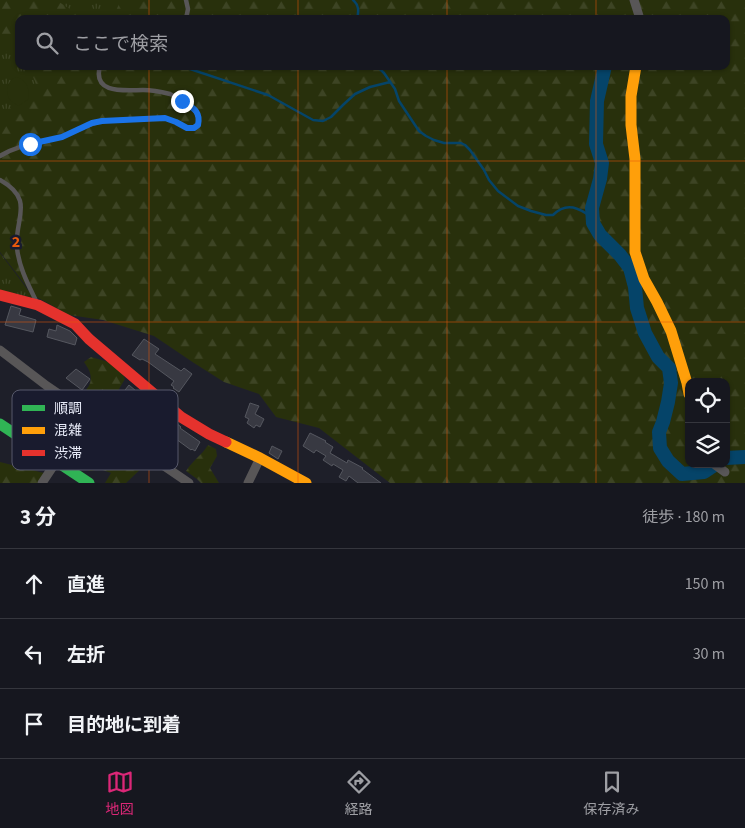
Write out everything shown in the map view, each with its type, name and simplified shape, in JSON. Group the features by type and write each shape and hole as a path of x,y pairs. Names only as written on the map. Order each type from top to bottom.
{"street":[{"path":"634,0 639,15"},
{"path":"635,70 630,96 630,125 636,159 636,252 644,279 671,331 685,380"},
{"path":"0,295 38,306 75,324 88,340 148,390"},
{"path":"0,350 59,390"},
{"path":"178,415 209,434 260,458 306,483"},
{"path":"0,424 12,432"},
{"path":"248,483 260,458"},
{"path":"720,468 725,472"},
{"path":"42,483 51,470"},
{"path":"69,470 89,483"},
{"path":"172,470 190,483"}],"lane":[{"path":"186,0 188,9 187,15"},
{"path":"0,156 13,149 62,137 92,123 102,121 165,118 187,128 194,128 198,125 197,111 171,94 146,90 119,91 107,88 99,78 100,70"},
{"path":"0,180 8,185 19,198 22,208 17,248 22,270 38,306"}],"green space":[{"path":"0,0 135,0 125,15 15,15 15,70 88,70 54,122 0,135"},
{"path":"0,0 56,0 79,15 15,15 15,49 0,53"},
{"path":"121,0 745,0 745,483 390,483 319,428 276,417 259,394 224,382 154,336 103,320 69,315 33,295 0,252 0,111 23,105 39,90 30,70 730,70 730,15 114,15"},
{"path":"17,77 26,83 29,95 29,99 18,106 11,101 7,91 11,81"},
{"path":"0,253 34,298 0,290"},
{"path":"91,357 107,362 120,369 125,379 118,390 86,390 91,379 90,372 84,362"},
{"path":"208,445 216,449 217,456 210,468 219,483 201,483 186,471"},
{"path":"0,462 12,465 12,470 32,470 48,474 43,483 0,483"},
{"path":"103,470 140,470 126,483 105,483 111,473"}],"building":[{"path":"11,306 21,309 19,315 36,320 33,332 5,325"},
{"path":"57,325 70,331 77,338 75,345 47,337 49,329 56,331"},
{"path":"144,339 159,349 155,354 181,371 184,368 192,374 179,392 171,385 174,381 148,362 132,355"},
{"path":"76,369 90,379 82,390 66,378"},
{"path":"129,385 135,390 125,390"},
{"path":"250,403 259,406 255,414 264,419 260,427 256,425 254,428 247,423 249,419 245,417"},
{"path":"178,425 200,442 195,451 178,440"},
{"path":"310,433 333,447 330,453 347,463 348,460 363,468 381,483 358,483 349,476 346,481 339,477 343,470 323,460 326,456 316,450 314,453 303,446"},
{"path":"272,446 282,451 278,459 269,453"}],"waterway":[{"path":"353,0 358,8 358,15"},
{"path":"193,70 268,95 313,120 323,121 331,117 355,94 370,87 390,82"},
{"path":"381,70 395,89 399,101 419,131 434,140 465,145 498,191 518,206 546,215 553,215 568,207 583,211 593,218"},
{"path":"604,70 597,101 596,144 602,163 600,179 592,208 593,223 600,235 630,268 635,287 637,308 645,333 658,357 669,368 671,383 668,402 659,432 660,448 668,461 682,474 704,472 710,468"},
{"path":"730,458 745,457"}],"traffic: fast":[{"path":"0,424 12,432"},
{"path":"69,470 89,483"}],"traffic: slow":[{"path":"635,70 631,96 631,125 635,159 635,252 644,279 671,331 685,378"},
{"path":"226,442 306,483"}],"traffic: jam":[{"path":"0,295 38,305 75,324 89,339 149,390"},
{"path":"178,414 209,434 226,442"}],"route":[{"path":"30,144 62,137 77,129 102,121 165,118 187,128 194,128 198,125 197,111 182,101"}]}
